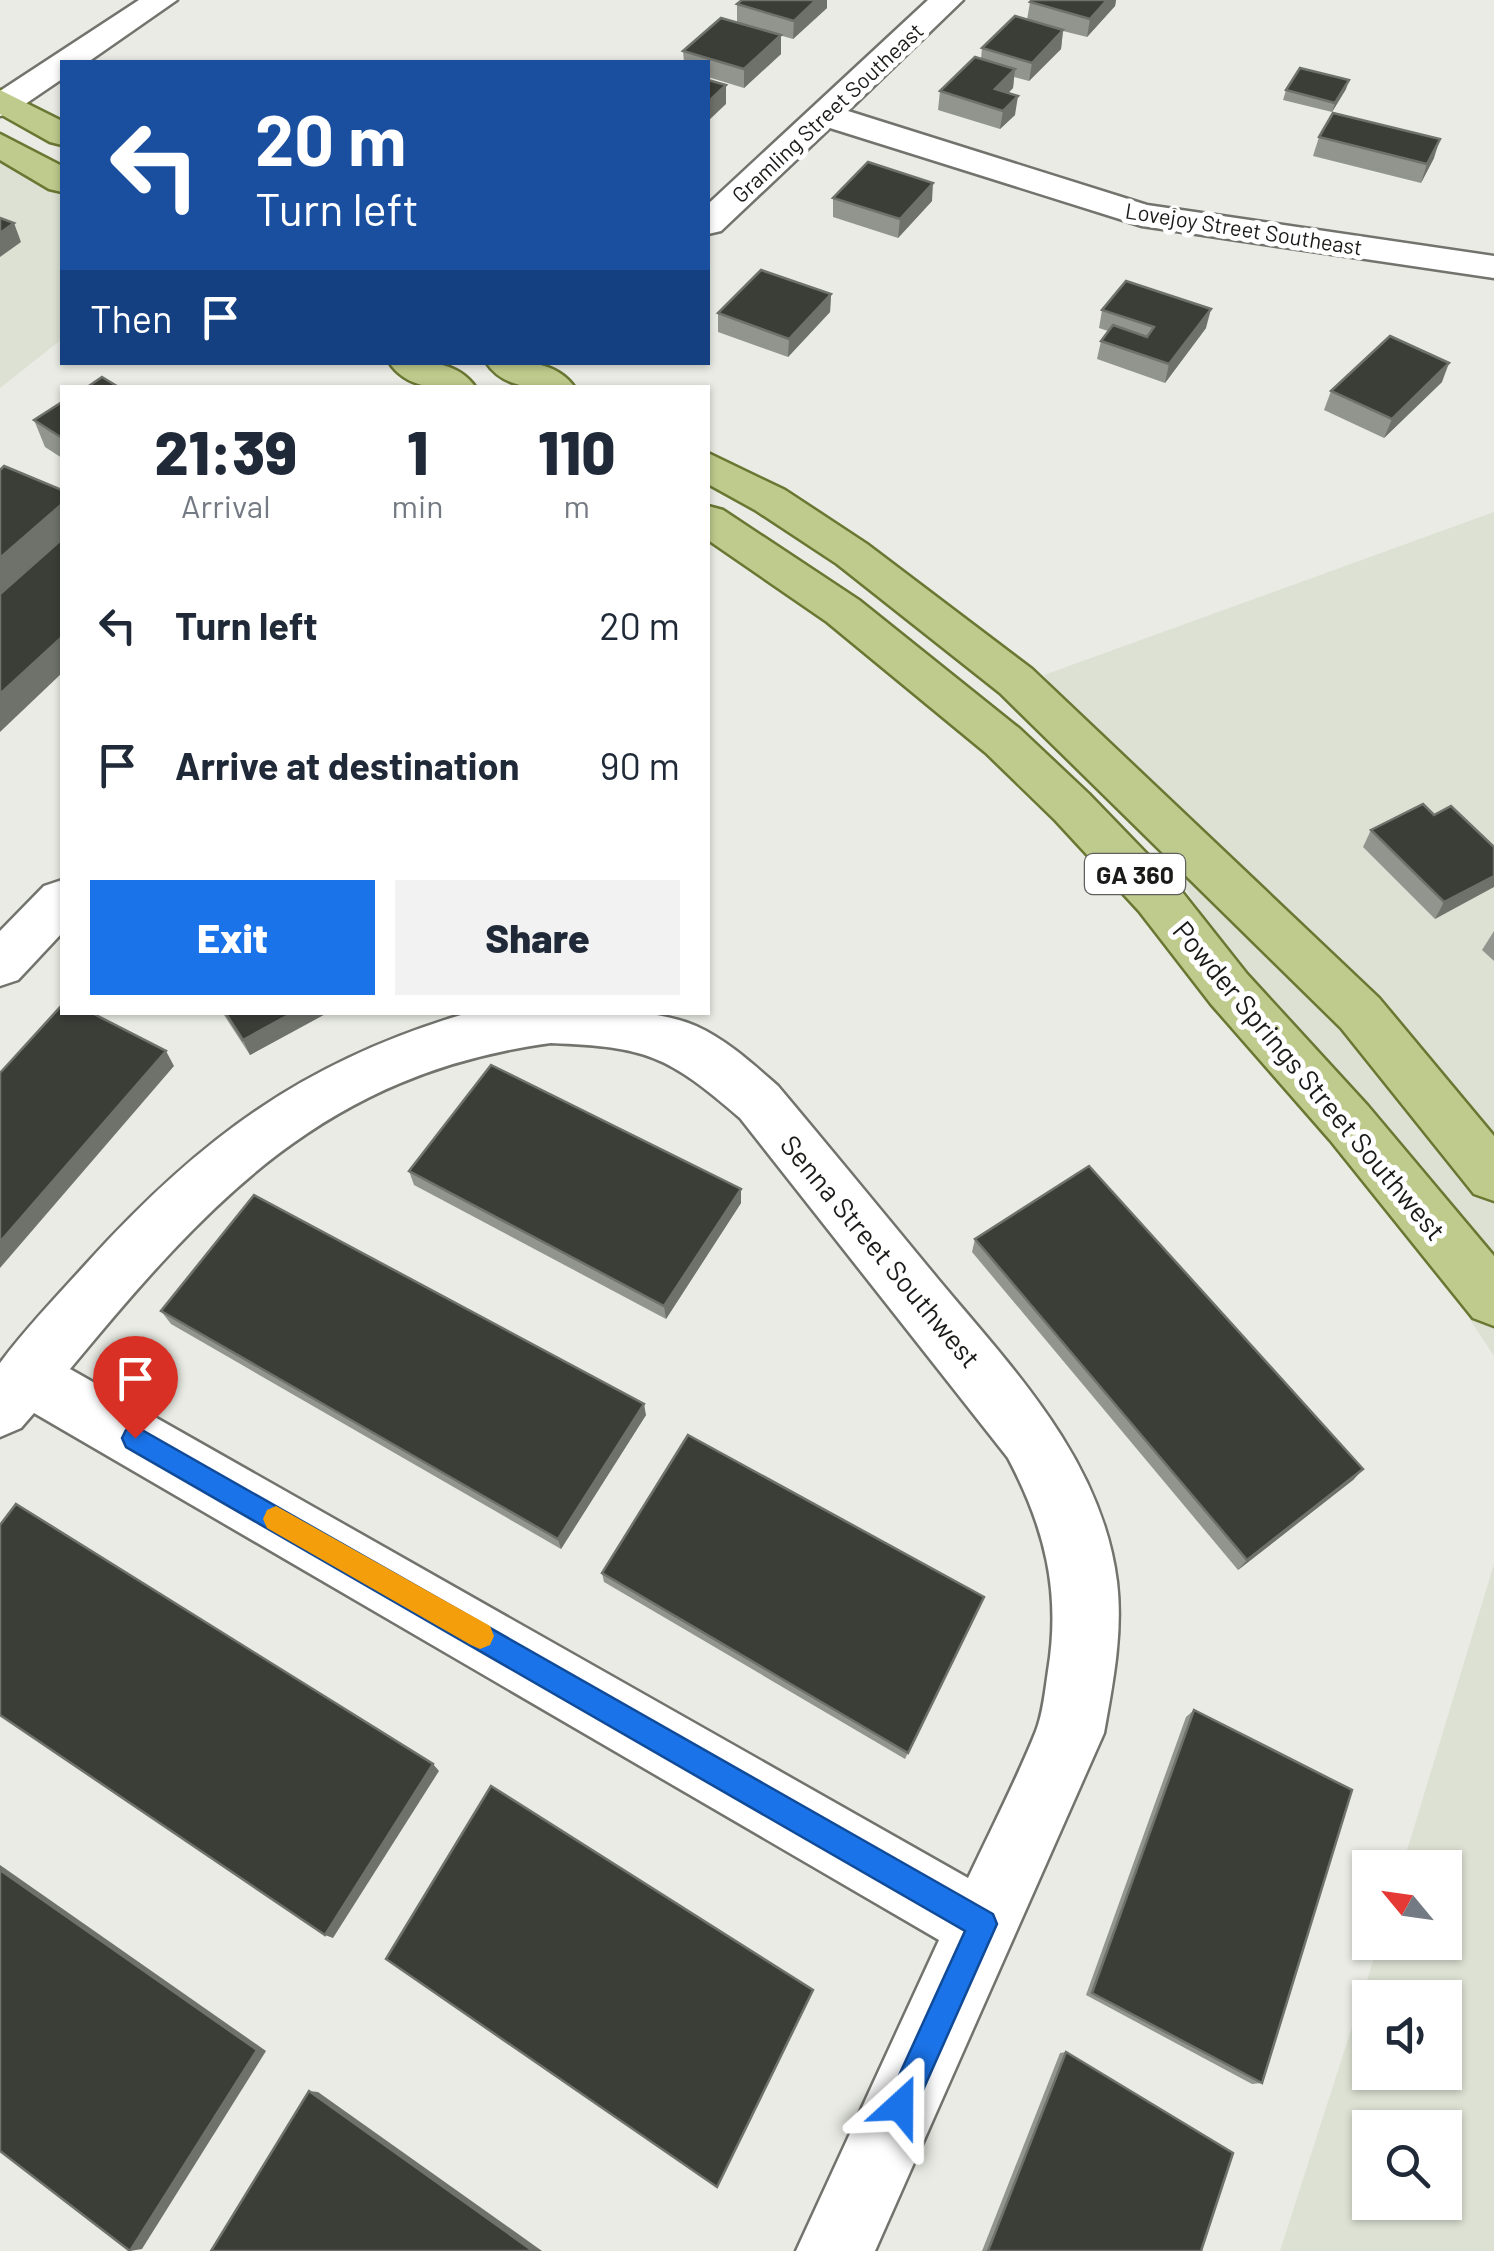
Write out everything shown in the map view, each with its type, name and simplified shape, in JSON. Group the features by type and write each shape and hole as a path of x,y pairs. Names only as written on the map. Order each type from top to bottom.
{"main road":[{"path":"2,103 60,134"},
{"path":"0,145 60,180"},
{"path":"414,365 450,385"},
{"path":"512,365 549,380"},
{"name":"GA 360","path":"710,468 770,500 852,554 1016,681 1360,1013 1494,1177"},
{"name":"Powder Springs Street Southwest","path":"710,521 843,611 1003,741 1072,807 1157,897 1229,989 1348,1123 1494,1299"}],"street":[{"path":"70,60 161,0"},
{"name":"Gramling Street Southeast","path":"710,221 947,0"},
{"path":"2,103 60,67"},
{"name":"Lovejoy Street Southeast","path":"826,116 1142,215 1494,267"},
{"path":"0,965 60,902"},
{"name":"Senna Street Southwest","path":"13,1392 158,1226 206,1180 262,1134 318,1097 387,1064 480,1031 542,1020 604,1022 676,1041 715,1064 759,1102 999,1394 1059,1487 1075,1529 1089,1622 1073,1718 835,2251"},
{"path":"13,1392 982,1924"}],"shaded area":[{"path":"0,146 60,185 60,341 0,388"},
{"path":"1494,512 1494,1356 1044,675"},
{"path":"1494,1564 1494,2251 1280,2251 1352,2027 1352,2090 1462,2090 1462,1980 1367,1980 1374,1960 1462,1960 1462,1850 1407,1850"}],"building":[{"path":"742,0 816,0 794,21 737,4"},
{"path":"1032,0 1107,0 1090,19"},
{"path":"1015,16 1063,30 1032,63 982,48"},
{"path":"721,18 781,35 744,69 683,51"},
{"path":"975,57 1015,69 995,89 1018,96 1003,111 940,91"},
{"path":"1300,68 1349,80 1335,103 1286,90"},
{"path":"710,81 726,85 710,100"},
{"path":"1333,113 1440,139 1427,164 1319,137"},
{"path":"868,162 933,183 900,219 833,198"},
{"path":"0,218 14,223 0,233"},
{"path":"761,270 831,294 789,339 718,313"},
{"path":"1126,281 1211,309 1169,364 1101,341 1113,325 1147,337 1154,327 1102,310"},
{"path":"1390,336 1449,363 1392,419 1331,391"},
{"path":"102,377 115,385 90,385"},
{"path":"60,403 60,437 34,420"},
{"path":"4,466 60,489 60,506 0,558 0,470"},
{"path":"60,541 60,639 0,694 0,594"},
{"path":"1423,804 1434,815 1451,806 1494,847 1494,876 1444,902 1371,830"},
{"path":"60,1007 60,1015 96,1015 166,1051 0,1242 0,1073"},
{"path":"227,1015 289,1015 243,1040"},
{"path":"491,1065 741,1189 664,1306 409,1171"},
{"path":"1089,1166 1363,1469 1247,1560 975,1239"},
{"path":"254,1195 644,1404 558,1539 161,1311"},
{"path":"688,1435 984,1597 908,1753 602,1573"},
{"path":"16,1504 433,1764 325,1935 0,1715 0,1525"},
{"path":"1194,1710 1352,1790 1262,2083 1092,1993"},
{"path":"491,1786 813,1990 717,2187 386,1959"},
{"path":"0,1870 257,2050 130,2251 0,2151"},
{"path":"1066,2052 1233,2153 1201,2251 988,2251"},
{"path":"309,2091 533,2251 211,2251"}],"slow traffic":[{"path":"276,1519 480,1636"}],"route":[{"path":"135,1438 982,1924 900,2106"}]}
